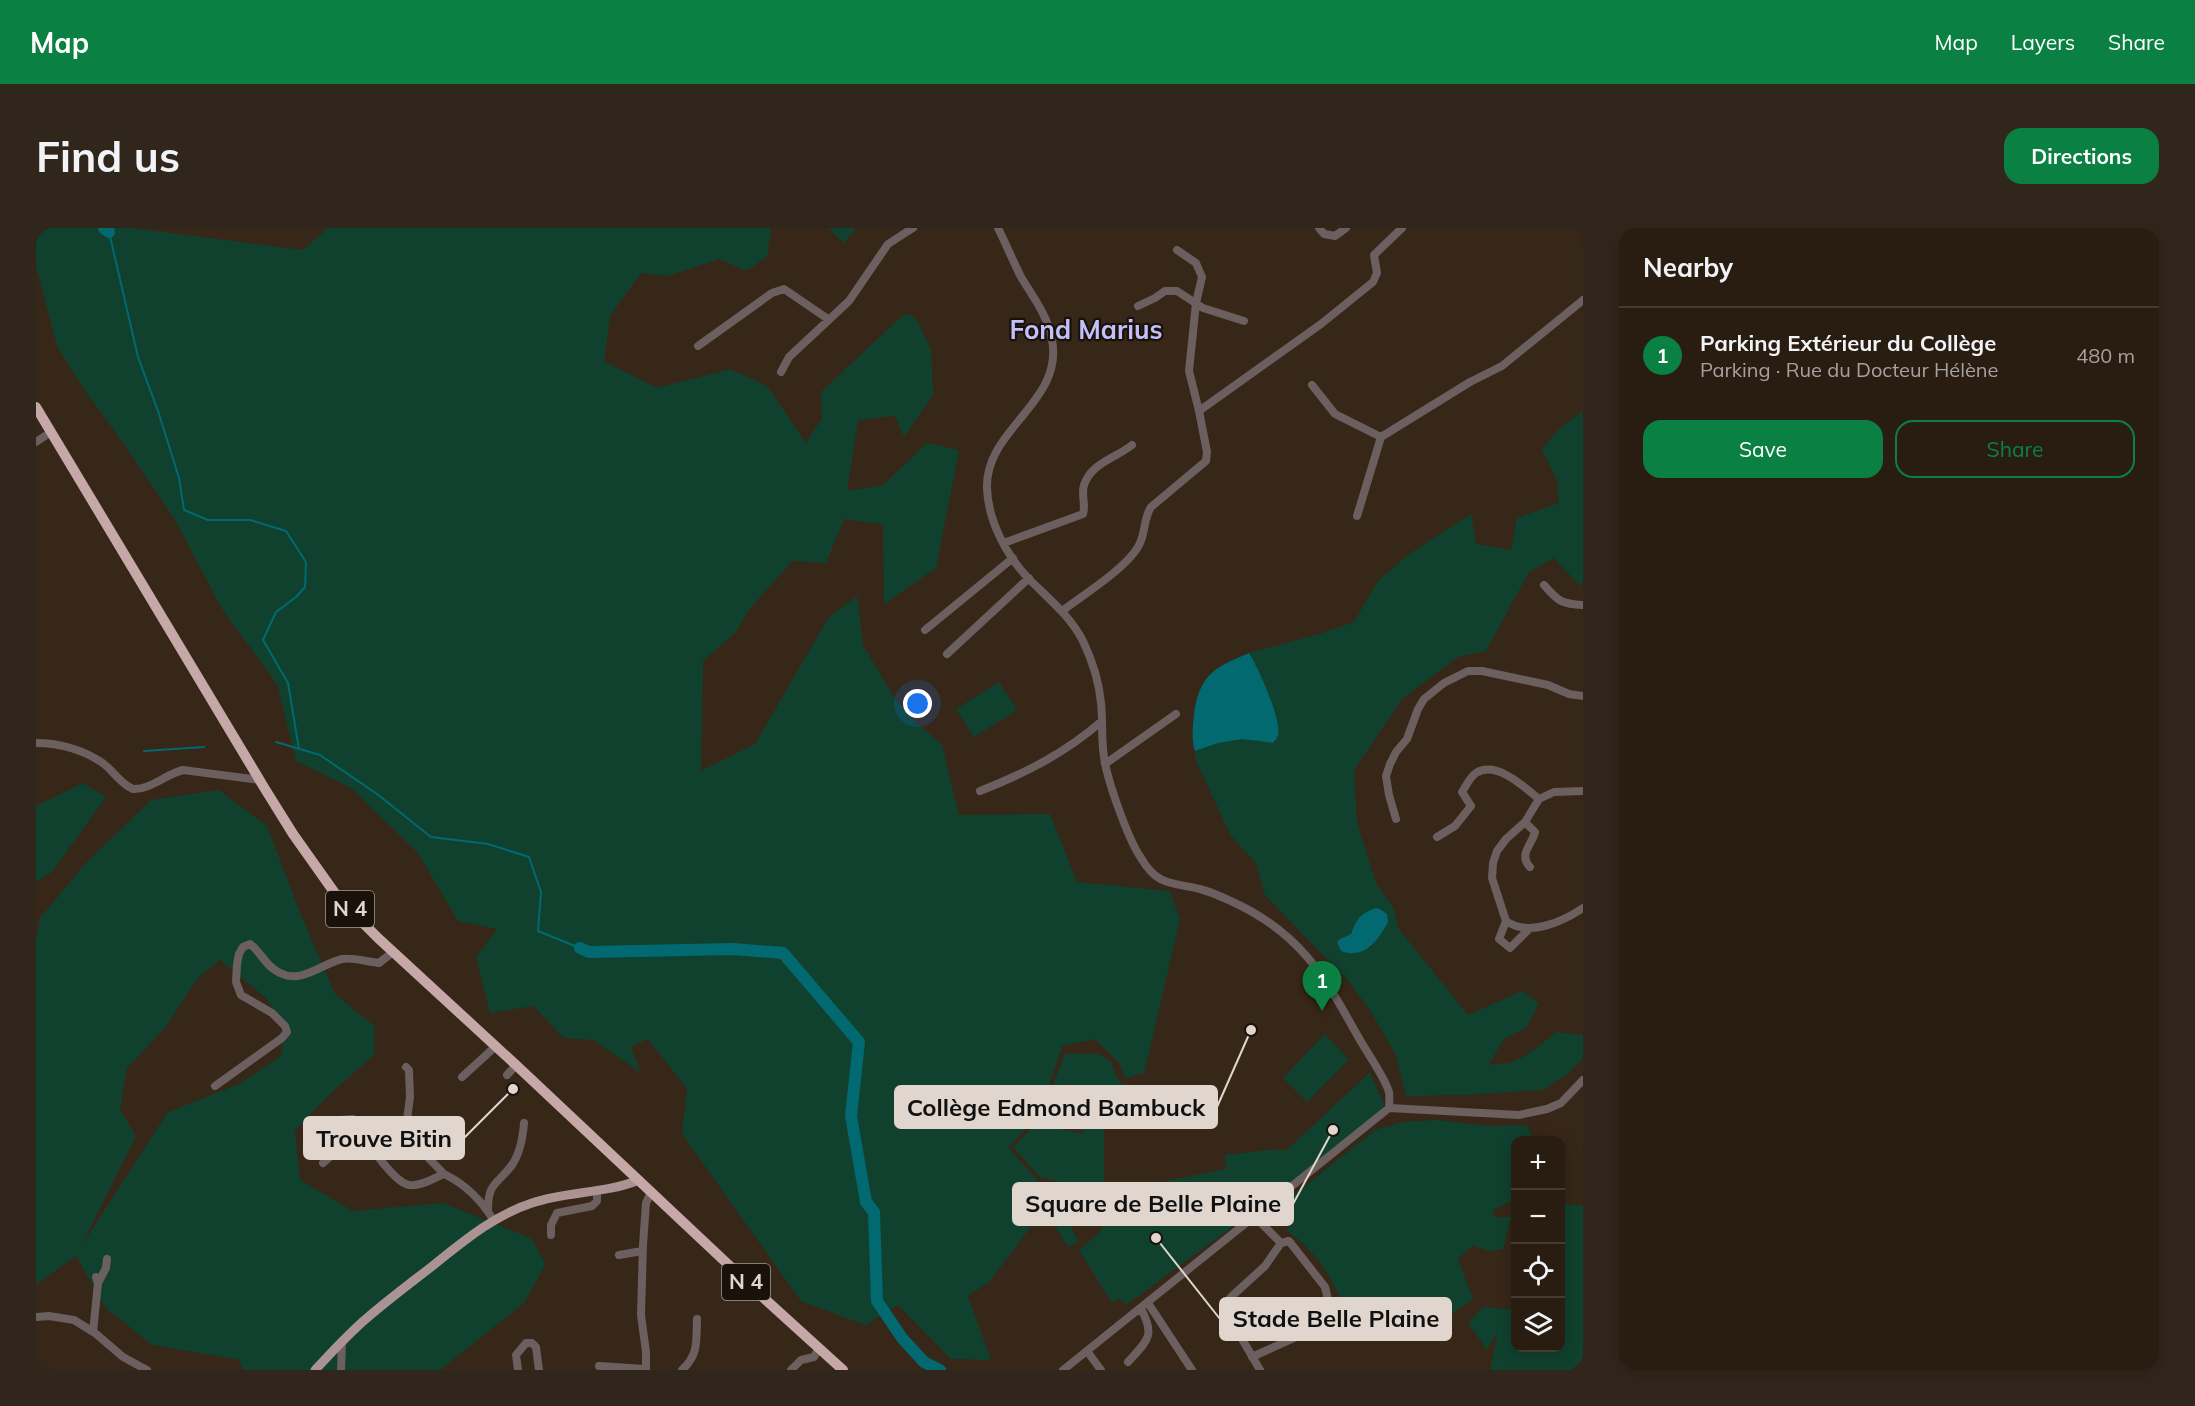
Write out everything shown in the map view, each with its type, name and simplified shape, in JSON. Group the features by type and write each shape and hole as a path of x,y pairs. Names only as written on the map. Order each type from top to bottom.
{"highway":[{"name":"N 4","path":"36,407 293,834 339,899 393,952 843,1370"}],"main road":[{"path":"315,1370 366,1319 472,1235 494,1221 530,1203 564,1194 597,1192 639,1180"}],"street":[{"path":"781,372 789,357 849,301 888,244 913,228"},
{"path":"998,228 1047,322 1053,346 1052,368 1047,385 1001,445 990,468 987,481 989,505 1012,558 1062,611 1076,630 1091,661 1099,685 1105,764 1132,840 1142,861 1165,882 1200,889 1235,903 1275,925 1298,946 1322,975 1389,1092 1389,1108"},
{"path":"1319,228 1324,234 1335,236 1346,228"},
{"path":"1199,411 1321,324 1373,282 1377,273 1374,255 1402,228"},
{"path":"1062,611 1132,556 1143,537 1146,516 1150,507 1206,461 1207,452 1189,371 1201,272 1196,263 1177,250"},
{"path":"698,346 772,293 784,289 828,319"},
{"path":"1138,306 1166,291 1177,291 1215,313 1244,321"},
{"path":"1357,516 1381,437 1470,382 1502,366 1582,303"},
{"path":"1312,385 1335,414 1381,437"},
{"path":"36,441 51,432"},
{"path":"1004,543 1083,514 1083,490 1088,476 1108,458 1132,445"},
{"path":"925,630 1012,558"},
{"path":"947,654 1029,578"},
{"path":"1544,585 1556,600 1562,603 1583,605"},
{"path":"1396,819 1386,776 1389,764 1407,739 1418,709 1425,699 1444,683 1468,671 1482,671 1548,685 1569,694 1583,696"},
{"path":"1105,764 1176,714"},
{"path":"980,791 1023,774 1078,741 1102,721"},
{"path":"36,743 48,743 75,749 104,764 133,789 143,788 171,772 183,770 260,780"},
{"path":"1437,837 1455,826 1471,806 1462,792 1479,771 1503,773 1539,799"},
{"path":"1529,929 1510,948 1499,939 1506,921 1492,878 1492,862 1502,845 1525,822 1539,799 1554,792 1583,791"},
{"path":"1525,822 1535,832 1525,853 1525,862 1530,867"},
{"path":"1506,921 1520,929 1529,929 1564,919 1583,908"},
{"path":"215,1086 282,1038 287,1032 285,1026 272,1013 241,995 236,982 239,954 243,947 250,944 268,964 280,973 296,977 343,958 379,963 393,952"},
{"path":"462,1077 495,1046"},
{"path":"507,1075 516,1065"},
{"path":"406,1067 410,1070 410,1097 405,1134 444,1174 466,1187 488,1210 494,1221"},
{"path":"1063,1370 1389,1108 1519,1115 1547,1110 1561,1103 1583,1080"},
{"path":"316,1137 340,1120 352,1119 398,1182 411,1186 444,1174"},
{"path":"488,1210 490,1190 513,1163 523,1136 524,1123"},
{"path":"323,1163 351,1138 362,1133"},
{"path":"551,1235 551,1225 557,1214 592,1206 597,1201 597,1192"},
{"path":"598,1366 645,1369 646,1352 641,1315 642,1251 644,1212 651,1192"},
{"path":"1255,1217 1281,1243"},
{"path":"1252,1357 1333,1320 1325,1287 1289,1241 1281,1243 1265,1266 1231,1297 1224,1308 1252,1357 1260,1370"},
{"path":"619,1256 642,1251"},
{"path":"93,1332 97,1280 106,1268 107,1259"},
{"path":"1148,1303 1192,1370"},
{"path":"1141,1309 1147,1318 1149,1336"},
{"path":"36,1317 49,1316 74,1320 93,1332 123,1357 147,1370"},
{"path":"682,1370 692,1361 696,1351 697,1319"},
{"path":"1128,1362 1149,1336 1167,1329"},
{"path":"341,1370 342,1342"},
{"path":"518,1370 516,1355 526,1343 532,1343 536,1347 539,1370"},
{"path":"791,1370 801,1360 814,1357 819,1348"},
{"path":"1087,1351 1101,1370"}],"green space":[{"path":"36,228 132,228 303,250 328,228 771,228 767,257 746,271 719,259 669,276 641,273 610,316 604,361 657,388 730,369 767,386 806,443 822,418 821,392 902,316 909,314 916,318 931,350 933,395 904,437 895,416 858,420 847,491 883,485 927,443 959,450 936,568 884,604 883,524 844,519 826,563 792,561 748,611 736,632 703,661 701,771 755,744 829,617 857,596 863,645 896,700 911,718 942,745 959,815 1050,814 1077,882 1170,891 1180,920 1144,1073 1125,1078 1120,1064 1095,1039 1062,1046 1047,1092 1078,1129 1036,1118 1008,1147 1038,1181 1101,1196 1068,1219 1078,1242 1068,1247 1044,1209 990,1281 968,1296 991,1360 951,1359 898,1305 865,1325 801,1301 682,1134 687,1089 648,1039 631,1046 640,1072 593,1040 564,1038 533,1006 490,1013 476,957 497,929 458,921 418,853 351,788 296,761 277,684 222,609 174,518 87,394 57,346 36,266"},
{"path":"828,228 856,228 844,243"},
{"path":"1583,411 1583,582 1580,586 1554,558 1529,572 1486,651 1458,657 1402,699 1354,770 1357,823 1376,883 1394,909 1398,928 1468,1015 1522,991 1539,1003 1527,1027 1504,1039 1489,1064 1517,1060 1556,1032 1583,1035 1583,1059 1566,1075 1542,1090 1406,1096 1396,1055 1371,1012 1350,983 1265,895 1256,863 1231,836 1195,759 1195,751 1218,743 1242,739 1272,743 1279,733 1270,697 1249,653 1354,622 1378,581 1409,554 1471,514 1476,544 1511,550 1517,518 1559,503 1557,481 1542,449 1561,427","holes":["1376,908 1380,909 1385,928 1370,948 1340,939 1351,934 1358,919"]},
{"path":"999,682 1017,710 974,737 956,709"},
{"path":"83,783 106,797 52,872 36,882 36,806"},
{"path":"219,790 267,826 301,915 335,994 374,1026 374,1055 331,1093 295,1131 300,1180 353,1211 443,1203 531,1238 546,1264 524,1303 440,1370 243,1370 240,1360 152,1345 106,1308 76,1256 36,1284 36,941 40,918 85,864 151,800","holes":["220,960 265,997 285,1026 281,1056 239,1084 168,1112 80,1248 136,1136 120,1110 127,1068 164,1029 198,978"]},
{"path":"1325,1034 1349,1060 1307,1102 1283,1078"},
{"path":"1065,1054 1098,1054 1110,1061 1120,1083 1128,1085 1115,1118 1104,1126 1104,1194 1040,1177 1013,1147 1036,1124 1084,1134 1050,1092"},
{"path":"1370,1072 1384,1104 1383,1110 1257,1209 1126,1305 1120,1298 1112,1303 1079,1250 1100,1232 1108,1215 1104,1207 1112,1183 1146,1185 1226,1169 1225,1155 1287,1150"},
{"path":"1437,1120 1490,1126 1526,1125 1531,1136 1511,1136 1511,1201 1493,1210 1493,1217 1511,1217 1503,1249 1487,1251 1473,1245 1458,1259 1473,1299 1441,1321 1412,1319 1400,1304 1392,1299 1349,1319 1325,1269 1298,1239 1286,1230 1295,1222 1281,1205 1375,1130 1403,1122"},
{"path":"1565,1204 1583,1206 1583,1370 1490,1370 1498,1332 1487,1350 1468,1323 1483,1307 1511,1310 1511,1352 1565,1352"}],"water":[{"path":"1249,653 1273,706 1278,728 1277,738 1273,743 1242,739 1218,743 1195,751 1194,714 1200,690 1205,681 1218,668"},
{"path":"1376,908 1387,914 1388,922 1380,936 1363,951 1349,953 1341,951 1337,942 1351,934 1357,920 1366,912"}],"waterway":[{"path":"104,228 109,232"},
{"path":"109,232 138,357 179,478 184,510 208,520 250,520 286,531 306,562 305,587 276,612 263,640 288,683 299,749"},
{"path":"276,742 320,755 377,794 431,837 488,844 529,857 541,892 538,931 580,948"},
{"path":"144,751 204,747"},
{"path":"580,948 589,952 733,949 783,953 859,1042 851,1116 866,1202 874,1212 877,1301 902,1338 924,1362 940,1370"}],"place":[{"name":"Parking Extérieur du Collège","path":"1322,1011"},
{"name":"Collège Edmond Bambuck","path":"1251,1030"},
{"name":"Trouve Bitin","path":"513,1089"},
{"name":"Square de Belle Plaine","path":"1333,1130"},
{"name":"Stade Belle Plaine","path":"1156,1238"}],"district":[{"name":"Fond Marius","path":"1086,330"}]}
